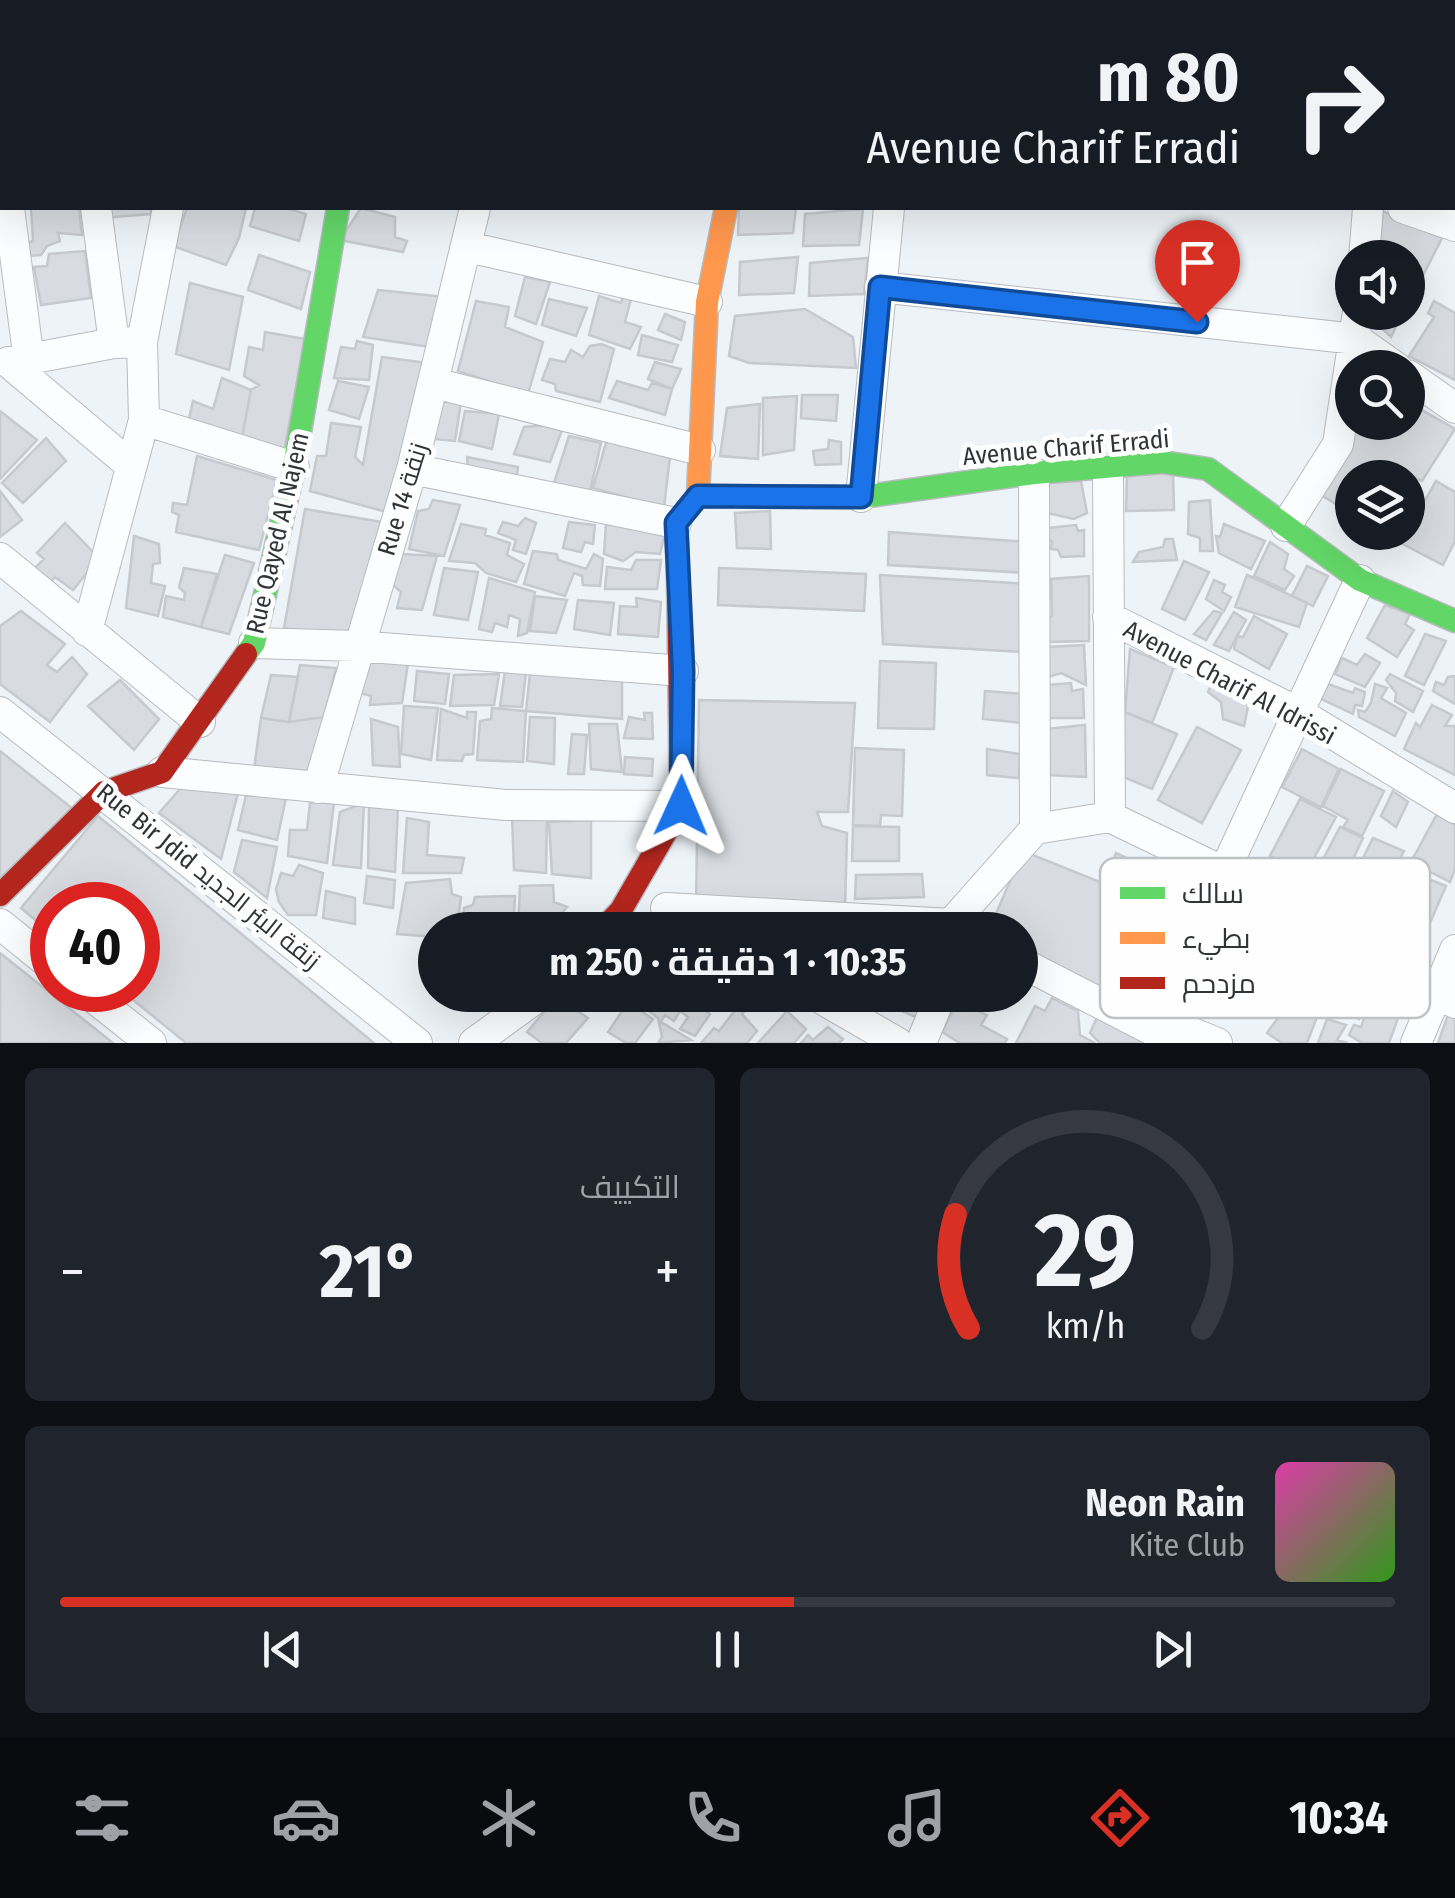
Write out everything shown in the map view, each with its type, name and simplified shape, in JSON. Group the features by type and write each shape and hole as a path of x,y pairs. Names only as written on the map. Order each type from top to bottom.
{"street":[{"path":"9,210 12,362 129,464"},
{"path":"88,631 129,464 144,420 96,210"},
{"path":"128,342 167,210"},
{"name":"Rue Qayed Al Najem","path":"162,772 254,643 294,467 338,210"},
{"name":"Rue 14 زنقة","path":"318,788 356,646 412,470 476,210"},
{"path":"617,912 681,806 683,671 676,523 698,496 707,302 726,210"},
{"path":"861,497 889,210"},
{"path":"1365,240 1368,210"},
{"path":"1409,210 1455,226"},
{"path":"468,248 707,302"},
{"path":"880,287 1335,324"},
{"path":"1286,526 1338,444 1356,330"},
{"path":"1361,330 1380,350"},
{"path":"12,362 128,342"},
{"path":"434,383 700,450"},
{"path":"1425,387 1455,408"},
{"path":"144,420 294,467"},
{"name":"Avenue Charif Erradi","path":"698,496 861,497 1034,472 1162,462 1208,469 1360,580 1455,621"},
{"path":"1108,469 1110,817"},
{"path":"412,470 676,523"},
{"path":"968,912 1034,828 1034,472"},
{"path":"0,558 200,722"},
{"path":"1231,858 1360,580"},
{"name":"Avenue Charif Al Idrissi","path":"1108,617 1299,713 1455,808"},
{"path":"254,643 356,646 683,671"},
{"name":"Rue Bir Jdid زنقة البئر الجديد","path":"0,712 417,1043"},
{"path":"0,895 104,792 162,772 506,804 681,806"},
{"path":"1034,828 1110,817 1195,858"},
{"path":"666,908 673,912"},
{"path":"648,912 666,908 727,912"},
{"path":"0,924 30,948"},
{"path":"1416,1043 1445,998 1455,950"},
{"path":"1038,971 1100,1002"},
{"path":"112,1012 151,1043"},
{"path":"474,1043 517,1012"},
{"path":"844,1012 898,1043"},
{"path":"921,1043 934,1012"},
{"path":"1132,1018 1164,1034 1217,1043"}],"building":[{"path":"31,210 79,210 82,235 58,233 60,241 47,246 41,255 29,256 25,243 33,241"},
{"path":"104,210 151,210 151,214 103,218"},
{"path":"186,210 246,210 239,238 226,265 173,246"},
{"path":"254,210 306,214 299,241 250,226"},
{"path":"360,210 369,210 395,217 395,237 407,241 403,252 340,240"},
{"path":"739,210 796,210 793,233 738,235"},
{"path":"863,210 859,245 803,246 805,214"},
{"path":"1378,210 1380,210 1442,238 1425,272 1425,240 1374,240"},
{"path":"85,251 91,298 41,305 34,267 47,266 49,254"},
{"path":"259,255 310,272 301,309 248,290"},
{"path":"798,257 794,293 739,295 740,262"},
{"path":"868,258 864,294 809,296 810,263"},
{"path":"525,277 550,282 536,324 515,316"},
{"path":"190,283 243,297 229,370 176,354"},
{"path":"378,290 446,297 437,348 363,337"},
{"path":"623,295 631,299 625,322 641,327 630,349 589,335 599,296 621,303"},
{"path":"549,299 587,308 576,336 542,325"},
{"path":"476,301 509,307 505,327 543,342 528,394 458,371"},
{"path":"1434,301 1455,313 1455,380 1425,364 1425,350 1413,350 1434,317 1428,313"},
{"path":"805,309 853,337 856,368 749,363 729,356 735,316"},
{"path":"665,314 685,322 681,340 658,330"},
{"path":"265,332 305,339 283,456 241,443 251,390 259,385 244,376 249,347 263,350"},
{"path":"642,335 678,345 672,362 638,355"},
{"path":"357,341 373,345 369,380 334,378 341,347 355,349"},
{"path":"601,344 614,349 600,402 556,391 555,384 542,380 550,359 565,362 571,350 583,357 590,346"},
{"path":"382,357 428,363 390,513 310,491 317,456 326,456 331,423 361,427 355,457 363,465"},
{"path":"655,362 681,369 672,389 648,379"},
{"path":"222,378 251,390 241,443 187,427 193,401 213,409"},
{"path":"338,381 369,387 359,419 329,410"},
{"path":"617,381 648,390 652,383 672,389 665,415 609,398"},
{"path":"802,395 838,395 836,421 801,418"},
{"path":"797,396 794,450 763,455 763,398"},
{"path":"442,401 461,402 455,441 433,439"},
{"path":"760,404 758,459 720,456 727,408"},
{"path":"0,411 37,440 0,479"},
{"path":"465,411 499,414 492,449 459,441"},
{"path":"1425,412 1455,429 1425,476 1425,460 1335,460 1335,504 1318,493 1343,440 1425,440"},
{"path":"564,425 550,462 514,454 524,427"},
{"path":"569,436 601,443 588,500 552,489"},
{"path":"608,436 671,448 664,508 593,488"},
{"path":"46,438 66,461 23,503 2,483"},
{"path":"829,440 841,442 841,464 815,465 813,451 828,449"},
{"path":"197,456 277,480 259,550 176,532 179,515 172,512 173,503 187,505"},
{"path":"467,457 518,467 516,482 468,471"},
{"path":"1173,472 1174,510 1126,511 1127,475"},
{"path":"1081,481 1087,513 1074,519 1047,513 1045,483"},
{"path":"1436,481 1455,492 1455,541 1443,565 1414,550 1425,550 1425,500"},
{"path":"0,491 22,520 0,537"},
{"path":"433,500 460,505 444,556 409,549 418,511 429,509"},
{"path":"1210,500 1213,551 1200,551 1200,538 1188,534 1189,502"},
{"path":"305,509 382,522 352,638 284,628"},
{"path":"770,511 771,549 737,548 735,513"},
{"path":"525,518 536,523 526,554 513,550 516,540 498,533 503,522 518,526"},
{"path":"569,522 595,525 593,544 585,542 581,552 563,548"},
{"path":"65,523 99,558 73,590 55,577 50,582 33,570 44,559 37,553"},
{"path":"461,524 486,529 485,535 510,543 507,555 524,564 516,582 486,573 475,563 449,561"},
{"path":"606,524 666,529 660,554 636,552 623,561 604,554"},
{"path":"1224,524 1265,541 1251,569 1219,553 1216,536 1220,537"},
{"path":"1076,525 1078,531 1084,530 1084,556 1061,557 1058,550 1051,549 1052,541 1045,539 1048,528"},
{"path":"889,532 1029,542 1029,573 888,565"},
{"path":"134,536 159,544 160,563 153,564 151,583 165,586 158,616 126,608"},
{"path":"1165,539 1173,539 1177,560 1133,562 1139,552 1163,547"},
{"path":"1270,542 1288,554 1284,569 1294,576 1285,590 1254,576"},
{"path":"533,551 557,554 558,560 586,569 594,554 603,559 600,586 583,585 582,576 574,573 565,596 524,584"},
{"path":"401,554 437,556 422,610 397,608 401,592 392,584"},
{"path":"225,555 254,563 229,634 201,627"},
{"path":"636,560 661,560 657,589 605,589 607,567 631,570"},
{"path":"1184,561 1209,572 1185,620 1162,609"},
{"path":"1307,566 1328,576 1313,606 1292,596"},
{"path":"184,568 217,574 201,627 163,617 166,596 184,600 185,593 179,587"},
{"path":"444,568 478,572 468,620 434,615"},
{"path":"719,568 866,574 864,611 718,605"},
{"path":"880,575 1029,584 1022,652 883,644"},
{"path":"1247,575 1307,603 1299,627 1235,607"},
{"path":"1089,576 1089,641 1048,642 1045,619 1052,616 1051,579"},
{"path":"489,578 535,592 527,633 518,636 520,619 509,615 507,627 495,623 492,632 479,629"},
{"path":"1214,580 1225,585 1222,592 1231,597 1224,611 1206,599"},
{"path":"535,596 567,600 556,633 530,631"},
{"path":"636,598 661,602 658,637 618,634 620,606 637,607"},
{"path":"578,600 614,603 610,635 574,629"},
{"path":"1385,605 1410,614 1405,624 1414,630 1397,657 1367,638"},
{"path":"21,611 65,644 47,665 57,672 72,657 87,674 50,722 0,684 0,626"},
{"path":"1214,611 1222,613 1206,640 1194,634"},
{"path":"1234,612 1246,620 1229,651 1214,645"},
{"path":"1254,616 1287,634 1269,669 1234,649 1237,636 1243,637"},
{"path":"1425,634 1446,641 1424,685 1405,676"},
{"path":"1084,645 1086,685 1061,673 1048,677 1047,647"},
{"path":"1130,649 1174,667 1152,723 1125,712"},
{"path":"1365,654 1380,663 1365,687 1335,674 1342,658 1357,665"},
{"path":"368,659 408,663 402,703 370,705 371,696 356,692"},
{"path":"880,661 936,663 934,729 878,728"},
{"path":"300,665 336,668 324,717 289,722"},
{"path":"417,671 449,674 445,704 414,701"},
{"path":"505,671 526,673 522,707 500,706"},
{"path":"622,672 622,719 526,711 530,673"},
{"path":"499,674 494,705 450,706 454,675"},
{"path":"1390,674 1423,691 1413,712 1395,701 1396,693 1386,680"},
{"path":"271,675 298,677 289,722 261,718"},
{"path":"1455,676 1455,704 1433,691 1436,682 1444,685 1448,677"},
{"path":"120,680 159,719 134,750 88,706"},
{"path":"1213,680 1250,697 1244,726 1223,719 1221,702 1208,692"},
{"path":"1071,683 1072,691 1083,689 1084,718 1045,718 1048,685"},
{"path":"1328,684 1353,693 1355,688 1365,692 1362,706 1355,705 1353,714 1321,699"},
{"path":"1375,684 1387,688 1381,698 1406,713 1395,736 1359,717 1358,710 1365,712 1371,703"},
{"path":"985,691 1024,694 1022,723 983,719"},
{"path":"699,700 855,703 848,812 817,812 822,826 847,833 845,909 696,909"},
{"path":"1432,705 1452,715 1445,726 1455,726 1455,775 1404,749 1416,723 1420,727"},
{"path":"404,706 438,708 431,760 401,754"},
{"path":"492,708 526,711 523,762 477,760 480,721 491,719"},
{"path":"441,709 467,718 467,712 476,712 473,754 464,755 462,761 437,760"},
{"path":"1125,712 1177,734 1152,789 1123,777 1118,725"},
{"path":"644,713 652,713 653,739 624,738 629,717 645,720"},
{"path":"324,717 314,778 253,776 261,718 289,722"},
{"path":"530,717 555,718 554,764 527,761"},
{"path":"371,719 398,727 400,767 373,765"},
{"path":"589,724 617,724 622,772 591,769"},
{"path":"1085,725 1086,777 1048,775 1046,729"},
{"path":"1197,727 1241,750 1202,823 1158,800"},
{"path":"572,734 587,735 584,774 568,774"},
{"path":"855,748 904,750 902,816 881,815 880,826 853,825"},
{"path":"987,749 1020,754 1019,778 987,775"},
{"path":"1302,749 1339,769 1321,807 1282,787"},
{"path":"0,751 73,809 0,878"},
{"path":"625,757 653,759 652,776 624,774"},
{"path":"1341,769 1384,791 1362,836 1343,827 1348,820 1323,806"},
{"path":"186,782 238,793 221,859 159,813"},
{"path":"1393,791 1408,802 1396,827 1381,816"},
{"path":"246,795 286,798 277,840 238,830"},
{"path":"1300,799 1336,817 1314,858 1270,856"},
{"path":"334,802 327,863 288,856 290,830 307,830 310,803"},
{"path":"364,803 361,868 333,865 340,812"},
{"path":"369,807 398,807 395,872 368,868"},
{"path":"547,814 546,873 514,870 512,815"},
{"path":"1437,814 1455,825 1455,869 1450,882 1430,872 1430,858 1413,858"},
{"path":"98,816 374,1043 186,1043 148,1012 160,1012 160,882 43,882"},
{"path":"407,818 429,822 427,855 464,858 461,873 403,873"},
{"path":"591,820 591,878 552,874 549,822"},
{"path":"853,826 899,827 899,861 852,861"},
{"path":"1340,827 1363,838 1353,858 1324,858"},
{"path":"1373,838 1404,851 1400,858 1363,858"},
{"path":"242,840 277,847 267,898 234,872"},
{"path":"1023,851 1100,882 1100,991 1038,962 1038,912 997,912"},
{"path":"299,865 323,873 316,915 288,915 279,902 276,889 281,873 293,876"},
{"path":"922,874 924,897 855,899 856,875"},
{"path":"367,876 395,880 393,908 364,903"},
{"path":"450,879 452,894 461,897 459,912 418,912 418,936 397,934 406,883"},
{"path":"1430,880 1446,886 1430,923"},
{"path":"553,885 554,902 567,907 563,912 519,912 520,886"},
{"path":"326,891 355,898 355,924 323,918"},
{"path":"515,896 514,912 464,912 464,908 473,905 475,897"},
{"path":"30,897 30,916 21,908"},
{"path":"0,953 30,977 30,1012 74,1012 113,1043 0,1043"},
{"path":"1052,998 1078,1011 1080,1035 1095,1043 1016,1043 1032,1012 1038,1012 1038,1008 1045,1011"},
{"path":"544,1012 579,1012 588,1018 566,1043 542,1043 527,1032"},
{"path":"621,1012 643,1012 653,1019 635,1043 626,1043 608,1032"},
{"path":"650,1012 679,1012 674,1021 665,1015 661,1022 691,1040 658,1043 662,1037 658,1018"},
{"path":"681,1012 710,1014 695,1036 680,1029 688,1017"},
{"path":"734,1012 744,1012 757,1031 747,1043 701,1043 714,1028 719,1031"},
{"path":"786,1012 806,1029 794,1043 758,1043"},
{"path":"904,1012 925,1012 922,1020"},
{"path":"952,1012 980,1012 987,1015 981,1025 1007,1039 1005,1043 960,1043 942,1032"},
{"path":"1099,1013 1100,1018 1108,1018 1142,1037 1139,1043 1100,1043 1090,1033"},
{"path":"1448,1015 1455,1018 1455,1043 1438,1043"},
{"path":"1278,1018 1317,1018 1307,1043 1282,1043 1267,1033"},
{"path":"1364,1018 1398,1018 1389,1043 1362,1043 1349,1035 1354,1025 1361,1027"},
{"path":"1327,1019 1346,1025 1337,1040 1348,1043 1318,1043"},
{"path":"828,1027 843,1039 839,1043 801,1043 808,1035 813,1040"}],"traffic: fast":[{"path":"246,654 254,643 294,467 338,210"},
{"path":"698,496 861,497 1034,473 1162,462 1208,469 1360,580 1455,621"}],"traffic: slow":[{"path":"678,575 676,523 698,496 707,302 726,210"}],"traffic: jam":[{"path":"619,912 681,806 678,575"},
{"path":"0,895 104,792 162,772 246,654"}],"route":[{"path":"681,806 683,671 676,523 698,496 861,497 880,287 1197,322"}]}
